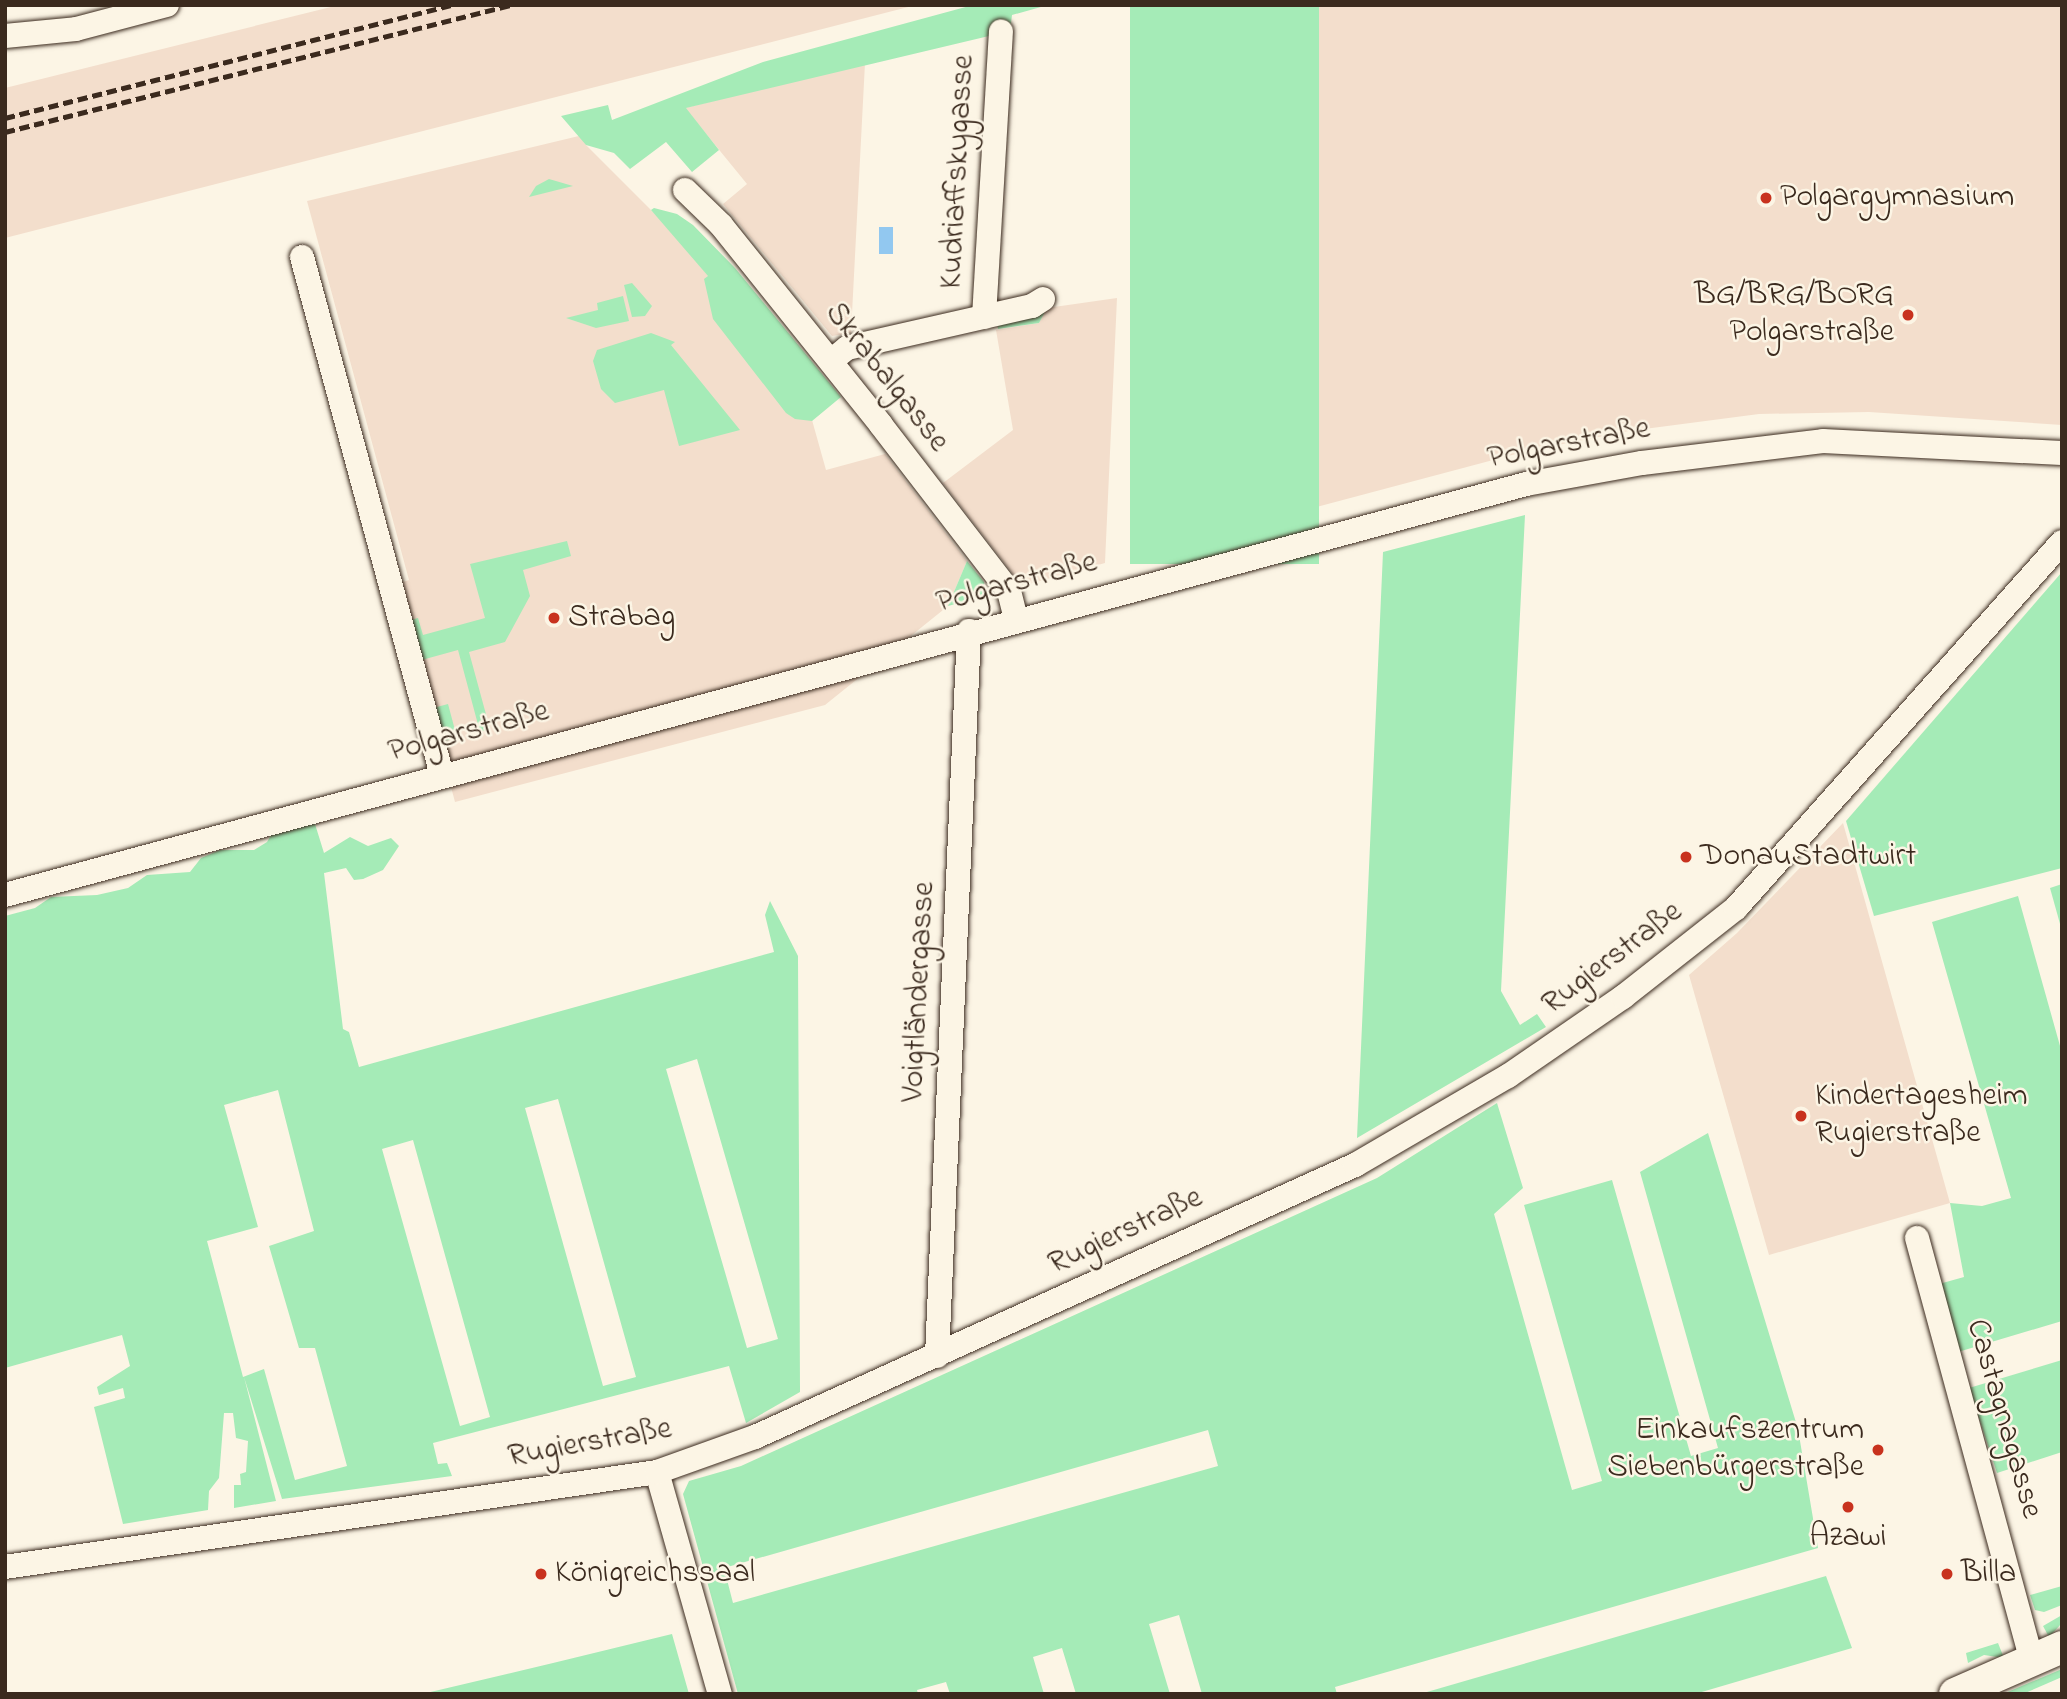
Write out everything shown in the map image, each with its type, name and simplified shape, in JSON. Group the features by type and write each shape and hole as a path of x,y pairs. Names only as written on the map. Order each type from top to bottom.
{"street":[{"path":"5,36 76,29 167,5"},
{"name":"Kudriaffskygasse","path":"984,317 1001,32"},
{"name":"Skrabalgasse","path":"685,190 721,225 831,361 1009,591 1016,619"},
{"path":"302,257 442,775"},
{"path":"831,361 848,348 984,317 1043,299"},
{"name":"Polgarstraße","path":"5,895 969,631 1527,484 1642,463 1823,441 2062,453"},
{"name":"Rugierstraße","path":"5,1566 657,1472 755,1437 1355,1165 1508,1076 1623,997 1736,908 2062,542"},
{"name":"Voigtländergasse","path":"937,1356 969,631"},
{"name":"Castagnagasse","path":"1917,1238 2032,1660"},
{"path":"657,1472 720,1694"},
{"path":"1955,1694 2062,1647"}],"shaded area":[{"path":"339,5 916,5 5,238 5,88"},
{"path":"1319,5 2062,5 2062,425 1869,412 1759,414 1629,431 1527,451 1294,513"},
{"path":"865,63 851,333 832,336 723,204 747,184 685,108"},
{"path":"583,135 586,145 672,231 820,414 812,420 826,470 885,454 967,561 948,606 825,705 455,802 397,584 409,580 307,201"},
{"path":"1117,298 1105,563 1022,586 943,483 1013,430 996,330 1039,323 1047,308"},
{"path":"1843,823 1950,1203 1769,1255 1689,975 1737,933"}],"green space":[{"path":"973,5 1048,5 1012,15 1010,31 686,108 719,150 692,172 666,142 630,169 614,153 586,145 561,116 608,105 612,120 763,62"},
{"path":"1130,5 1319,5 1319,564 1130,564"},
{"path":"549,179 573,186 529,197 536,186"},
{"path":"654,208 677,214 693,225 735,268 841,397 812,421 795,419 786,413 713,319 704,279 708,276 651,210"},
{"path":"632,283 652,306 645,316 632,317 624,285"},
{"path":"623,296 629,321 596,328 566,318 598,310 597,303"},
{"path":"1047,308 1039,323 998,329 997,321"},
{"path":"651,333 675,342 671,345 740,430 679,446 664,390 615,403 601,389 593,361 597,350"},
{"path":"1525,515 1501,991 1520,1025 1537,1014 1546,1027 1357,1138 1383,552"},
{"path":"567,541 571,556 523,570 530,596 505,642 469,652 490,729 480,732 458,650 418,661 407,621 418,618 423,635 485,618 470,564"},
{"path":"967,561 984,582 985,596 948,606"},
{"path":"2062,572 2062,868 1874,916 1846,821"},
{"path":"448,704 457,738 440,742 431,709"},
{"path":"307,815 315,824 324,853 350,837 368,846 391,838 399,846 383,870 363,879 354,880 346,868 324,873 343,1029 349,1032 359,1067 774,952 765,915 770,901 798,956 800,1392 746,1423 729,1366 433,1443 438,1464 447,1463 452,1476 282,1499 244,1377 276,1501 234,1508 234,1485 241,1485 240,1474 246,1472 248,1441 236,1438 233,1413 224,1413 219,1478 209,1491 208,1510 123,1524 94,1407 125,1398 123,1388 99,1395 97,1387 130,1366 122,1335 5,1368 5,916 35,908 51,897 97,895 128,888 147,875 190,872 201,858 220,850 254,850 267,842 274,830","holes":["697,1059 778,1339 747,1348 666,1069","278,1090 314,1231 269,1246 299,1348 315,1348 347,1466 295,1480 264,1369 243,1377 207,1241 258,1227 224,1105","558,1099 636,1377 603,1386 525,1108","413,1140 490,1417 460,1426 382,1149"]},
{"path":"2062,884 2062,931 2050,888"},
{"path":"2018,896 2062,1053 2062,1321 1958,1352 1939,1284 1964,1277 1950,1203 1982,1206 2011,1198 1932,922"},
{"path":"1497,1103 1523,1188 1494,1214 1572,1490 1602,1481 1524,1205 1612,1180 1691,1456 1718,1448 1640,1172 1708,1133 1798,1429 1818,1548 1335,1687 1337,1694 1202,1694 1179,1615 1149,1624 1170,1694 1076,1694 1062,1648 1033,1657 1044,1694 950,1694 946,1682 917,1690 918,1694 738,1694 683,1494 689,1481 741,1466 1377,1178","holes":["1208,1430 1218,1466 733,1603 724,1568"]},
{"path":"2062,1360 2062,1452 1997,1473 1969,1388"},
{"path":"1826,1576 1852,1648 1695,1694 1420,1694"},
{"path":"2062,1586 2062,1605 2044,1612 2035,1610 2030,1595"},
{"path":"2062,1615 2062,1623 2049,1637 2043,1626"},
{"path":"672,1634 689,1694 422,1694 553,1663"},
{"path":"1998,1643 2004,1658 1984,1655 1968,1663 1966,1653"},
{"path":"2062,1669 2062,1677 2023,1694 2003,1694"}],"water":[{"path":"879,227 893,227 893,254 879,254"}],"railway":[{"path":"5,118 453,5"},
{"path":"5,132 511,5"}],"place":[{"name":"Polgargymnasium","path":"1766,198"},
{"name":"BG/BRG/BORG Polgarstraße","path":"1908,315"},
{"name":"Strabag","path":"554,618"},
{"name":"DonauStadtwirt","path":"1686,857"},
{"name":"Kindertagesheim Rugierstraße","path":"1801,1116"},
{"name":"Einkaufszentrum Siebenbürgerstraße","path":"1878,1450"},
{"name":"Azawi","path":"1848,1507"},
{"name":"Königreichssaal","path":"541,1574"},
{"name":"Billa","path":"1947,1574"}]}
